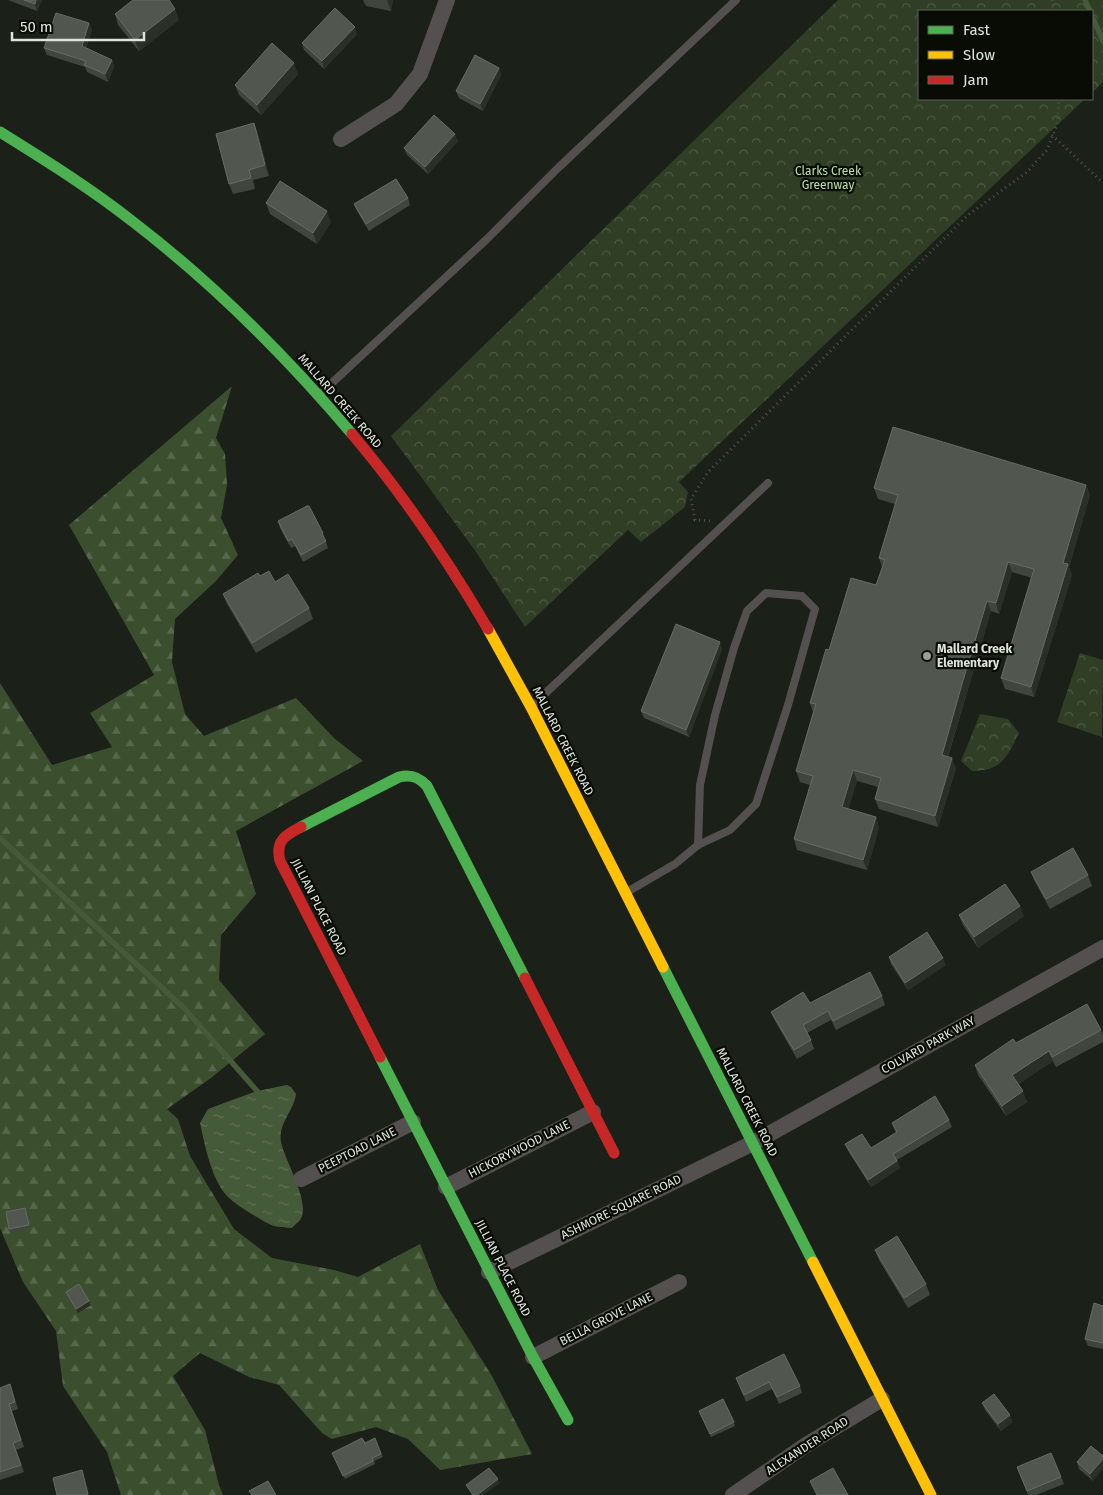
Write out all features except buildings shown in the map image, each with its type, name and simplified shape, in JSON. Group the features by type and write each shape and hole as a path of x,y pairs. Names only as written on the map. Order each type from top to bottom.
{"main road":[{"name":"MALLARD CREEK ROAD","path":"0,132 90,190 158,241 204,280 319,395 355,436 426,530 471,600 531,707 931,1495"},
{"name":"JILLIAN PLACE ROAD","path":"568,1420 532,1357 280,861 278,848 282,839 289,833 399,777 412,775 421,779 427,786 614,1153"}],"street":[{"path":"341,139 396,104 420,74 447,0"},
{"name":"COLVARD PARK WAY","path":"752,1143 1103,948"},
{"name":"HICKORYWOOD LANE","path":"446,1187 593,1112"},
{"name":"PEEPTOAD LANE","path":"301,1178 413,1122"},
{"name":"ASHMORE SQUARE ROAD","path":"490,1272 752,1143"},
{"name":"BELLA GROVE LANE","path":"532,1357 679,1282"},
{"name":"ALEXANDER ROAD","path":"733,1495 806,1445 882,1399"}],"lane":[{"path":"319,395 488,239 557,169 736,0"},
{"path":"531,707 768,482"},
{"path":"626,893 676,864 698,845 730,830 756,804 788,705 815,609 802,596 766,593 747,611 734,648 700,785 698,845"}],"path":[{"path":"713,522 696,520 691,499 708,472 968,215 1027,172 1047,150 1057,124 1059,100"},
{"path":"1052,135 1103,183"}],"green space":[{"name":"Clarks Creek Greenway","path":"838,0 1103,0 1103,82 1093,92 1093,10 918,10 918,100 1084,100 679,482 688,492 685,507 641,542 628,530 525,627 474,549 391,436"},
{"path":"232,386 216,438 225,454 227,485 221,518 238,555 216,581 175,619 172,662 185,714 204,736 296,698 334,738 363,761 236,831 256,894 221,935 219,980 265,1034 211,1078 167,1109 178,1119 190,1156 234,1229 272,1258 334,1270 358,1277 420,1244 438,1290 492,1376 532,1454 440,1470 408,1439 376,1427 332,1439 322,1433 279,1385 249,1377 200,1353 173,1376 205,1430 223,1495 121,1495 107,1452 63,1386 56,1331 23,1282 0,1228 0,683 52,765 112,747 90,713 154,675 69,525"},
{"path":"1080,653 1103,660 1102,737 1057,722"},
{"path":"980,714 1008,719 1019,733 1007,756 1002,761 990,768 972,771 961,761"}],"water":[{"path":"287,1085 296,1094 282,1129 281,1142 303,1203 303,1213 300,1220 292,1228 269,1224 233,1202 227,1196 221,1189 213,1171 200,1123 208,1109 257,1091"}],"waterway":[{"path":"1085,0 1090,10"},
{"path":"1093,18 1103,41"},
{"path":"0,838 185,1009 257,1091"}],"traffic: fast":[{"path":"0,132 100,197 191,269 275,349 352,434"},
{"path":"301,827 399,777 411,776 421,780 427,786 525,978"},
{"path":"663,967 813,1262"},
{"path":"380,1057 533,1357 568,1420"}],"traffic: slow":[{"path":"488,629 531,707 663,967"},
{"path":"813,1262 931,1495"}],"traffic: jam":[{"path":"352,434 424,528 488,629"},
{"path":"301,827 286,836 280,844 280,861 380,1057"},
{"path":"525,978 614,1153"}],"place":[{"name":"Mallard Creek Elementary","path":"927,656"}]}
